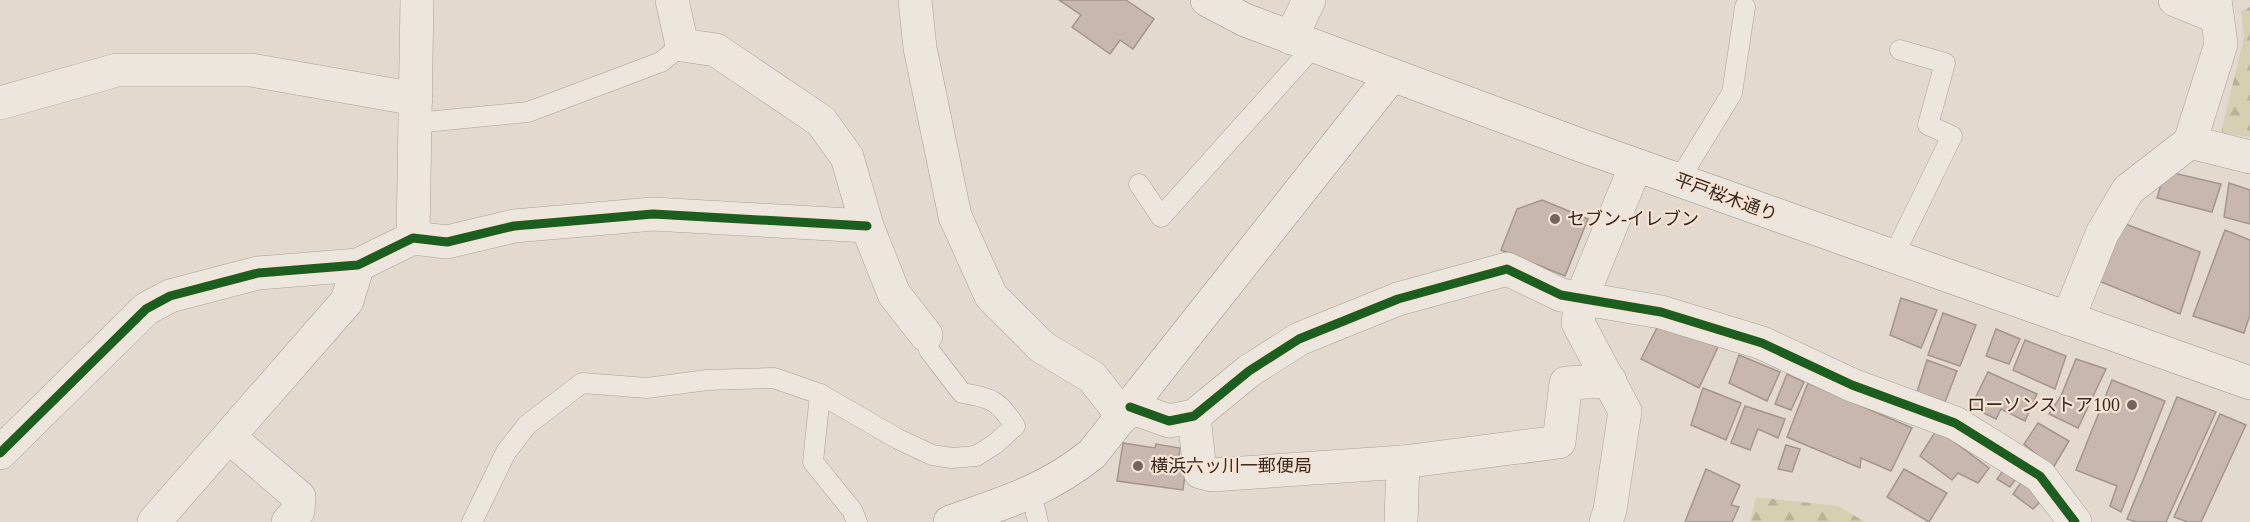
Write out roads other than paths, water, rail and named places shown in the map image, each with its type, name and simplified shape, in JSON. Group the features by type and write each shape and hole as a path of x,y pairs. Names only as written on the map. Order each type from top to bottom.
{"street":[{"path":"413,238 417,0"},
{"path":"672,0 682,45 716,50 821,121 847,157 867,226 894,294 926,335"},
{"path":"915,0 920,48 954,216 991,296 1042,348 1092,377 1127,411 1169,421 1194,416 1249,370 1299,339 1398,299 1507,269 1561,295 1660,312 1762,343 1852,384 1955,423 2040,476 2075,522"},
{"name":"平戸桜木通り","path":"1207,0 1245,20 1302,42 1636,165 2250,383"},
{"path":"1302,42 1310,0"},
{"path":"2068,319 2102,234 2128,190 2190,142 2221,44 2216,9 2175,0"},
{"path":"0,103 117,70 251,70 416,111"},
{"path":"965,519 1035,507 1065,476 1092,454 1392,75"},
{"path":"2190,142 2250,157"},
{"path":"1606,522 1610,510 1626,411 1578,323 1581,298 1636,165"},
{"path":"0,453 146,309 170,296 258,273 358,265 413,238 447,242 514,226 653,214 867,226"},
{"path":"154,522 347,301 358,265"},
{"path":"1194,416 1200,472 1212,476 1403,462 1559,442 1566,383 1610,381"},
{"path":"229,437 299,496 298,511 288,522"},
{"path":"1401,522 1403,462"}],"lane":[{"path":"1679,180 1732,93 1745,8"},
{"path":"1139,184 1161,218 1302,42"},
{"path":"416,111 528,112 661,62 682,45"},
{"path":"1893,257 1952,136 1928,125 1945,63 1900,50"},
{"path":"472,522 507,452 527,425 582,382 647,387 707,380 774,378 820,394 898,439 932,455 952,458 976,456 1016,426 1003,407 991,398 962,393 929,350 926,335"},
{"path":"820,394 813,462 852,510 857,522"}],"place":[{"name":"セブン-イレブン","path":"1555,219"},
{"name":"ローソンストア100","path":"2132,405"},
{"name":"横浜六ッ川一郵便局","path":"1138,466"}]}
